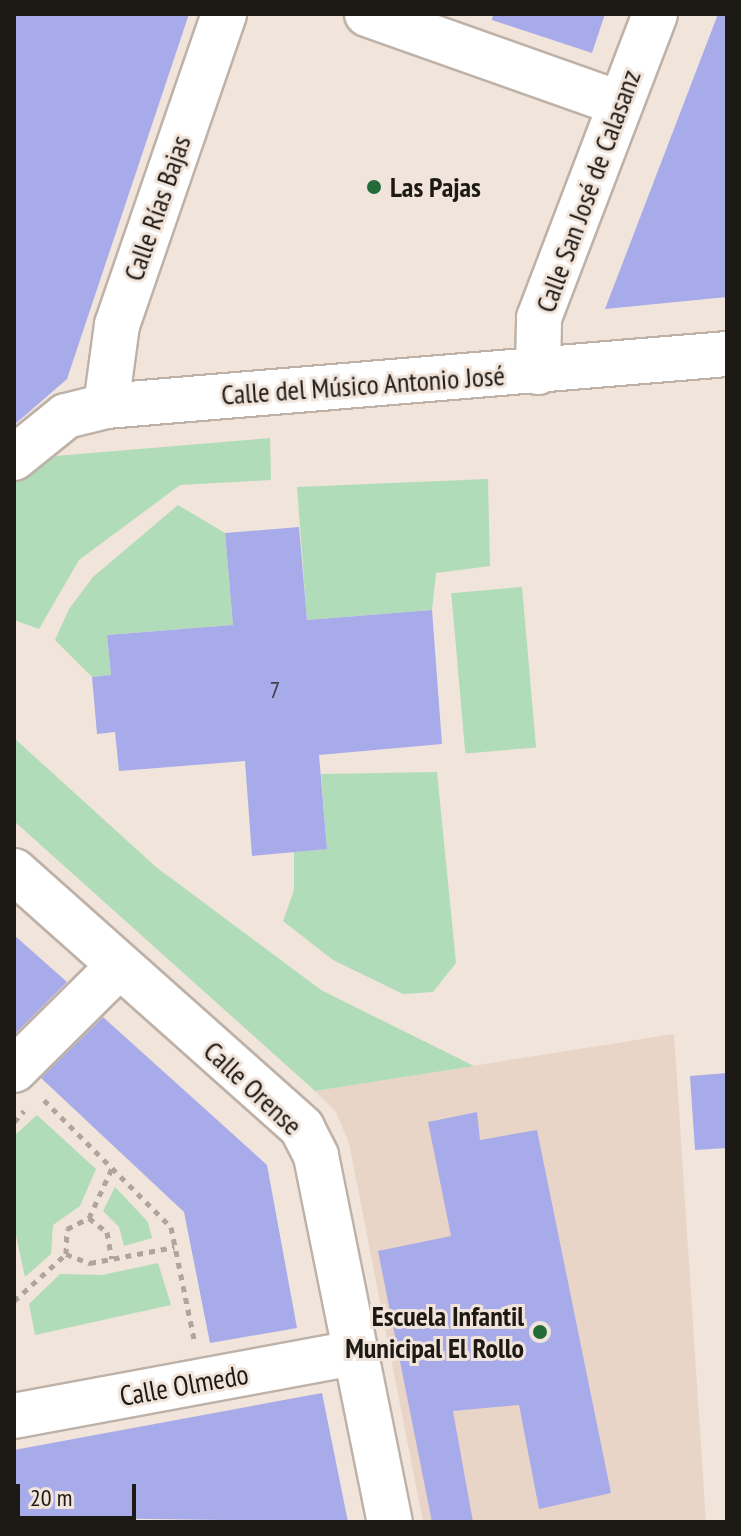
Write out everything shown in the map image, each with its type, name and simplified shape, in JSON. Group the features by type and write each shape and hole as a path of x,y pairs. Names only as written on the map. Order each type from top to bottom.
{"street":[{"name":"Calle Rías Bajas","path":"106,406 117,325 224,14"},
{"path":"367,14 619,103"},
{"name":"Calle San José de Calasanz","path":"538,372 539,318 655,14"},
{"name":"Calle del Músico Antonio José","path":"14,458 66,416 106,406 727,354"},
{"name":"Calle Orense","path":"14,871 302,1128 316,1156 390,1522"},
{"path":"26,1082 119,966"},
{"name":"Calle Olmedo","path":"14,1416 354,1353"}],"path":[{"name":"Calle Olmedo","path":"26,1082 171,1227 197,1353"},
{"path":"14,1301 66,1254 67,1229 89,1218 112,1168"},
{"path":"89,1218 107,1232 112,1259"},
{"path":"66,1254 90,1263 175,1247"}],"shaded area":[{"name":"Escuela Infantil Municipal El Rollo","path":"674,1034 706,1522 423,1522 349,1143 336,1112 315,1091"}],"green space":[{"path":"270,438 271,480 180,485 79,560 39,629 14,620 14,480 43,457"},
{"path":"488,479 490,566 436,573 432,610 307,620 297,487"},
{"path":"178,505 225,533 233,625 107,635 111,675 92,677 55,640 69,609 93,577"},
{"path":"522,587 536,747 465,754 451,593"},
{"path":"14,738 156,867 321,990 474,1066 315,1091 14,821"},
{"path":"437,772 456,963 433,992 403,994 333,960 283,921 294,890 294,852 327,848 321,774"},
{"path":"37,1115 96,1169 80,1206 53,1225 51,1254 25,1277 14,1226 14,1136"},
{"path":"115,1187 148,1222 152,1238 124,1246 119,1227 103,1211"},
{"path":"158,1263 171,1305 35,1335 29,1304 60,1274 102,1275"}],"building":[{"path":"14,14 189,14 67,379 14,425"},
{"path":"493,14 605,14 592,53 492,20"},
{"path":"718,14 727,14 727,297 605,309"},
{"path":"299,527 307,620 432,610 442,744 319,755 327,849 252,856 245,761 119,771 115,732 97,734 92,677 111,675 107,635 233,625 225,533"},
{"path":"14,935 67,982 14,1035"},
{"path":"103,1017 267,1165 297,1328 210,1343 184,1212 41,1078"},
{"path":"727,1073 727,1148 695,1150 690,1076"},
{"path":"477,1112 480,1140 537,1130 611,1493 539,1509 519,1405 453,1411 473,1522 432,1522 378,1251 451,1236 428,1122"},
{"path":"322,1393 348,1522 14,1517 14,1450"}],"place":[{"name":"Las Pajas","path":"374,187"},
{"name":"Escuela Infantil Municipal El Rollo","path":"540,1332"}]}
